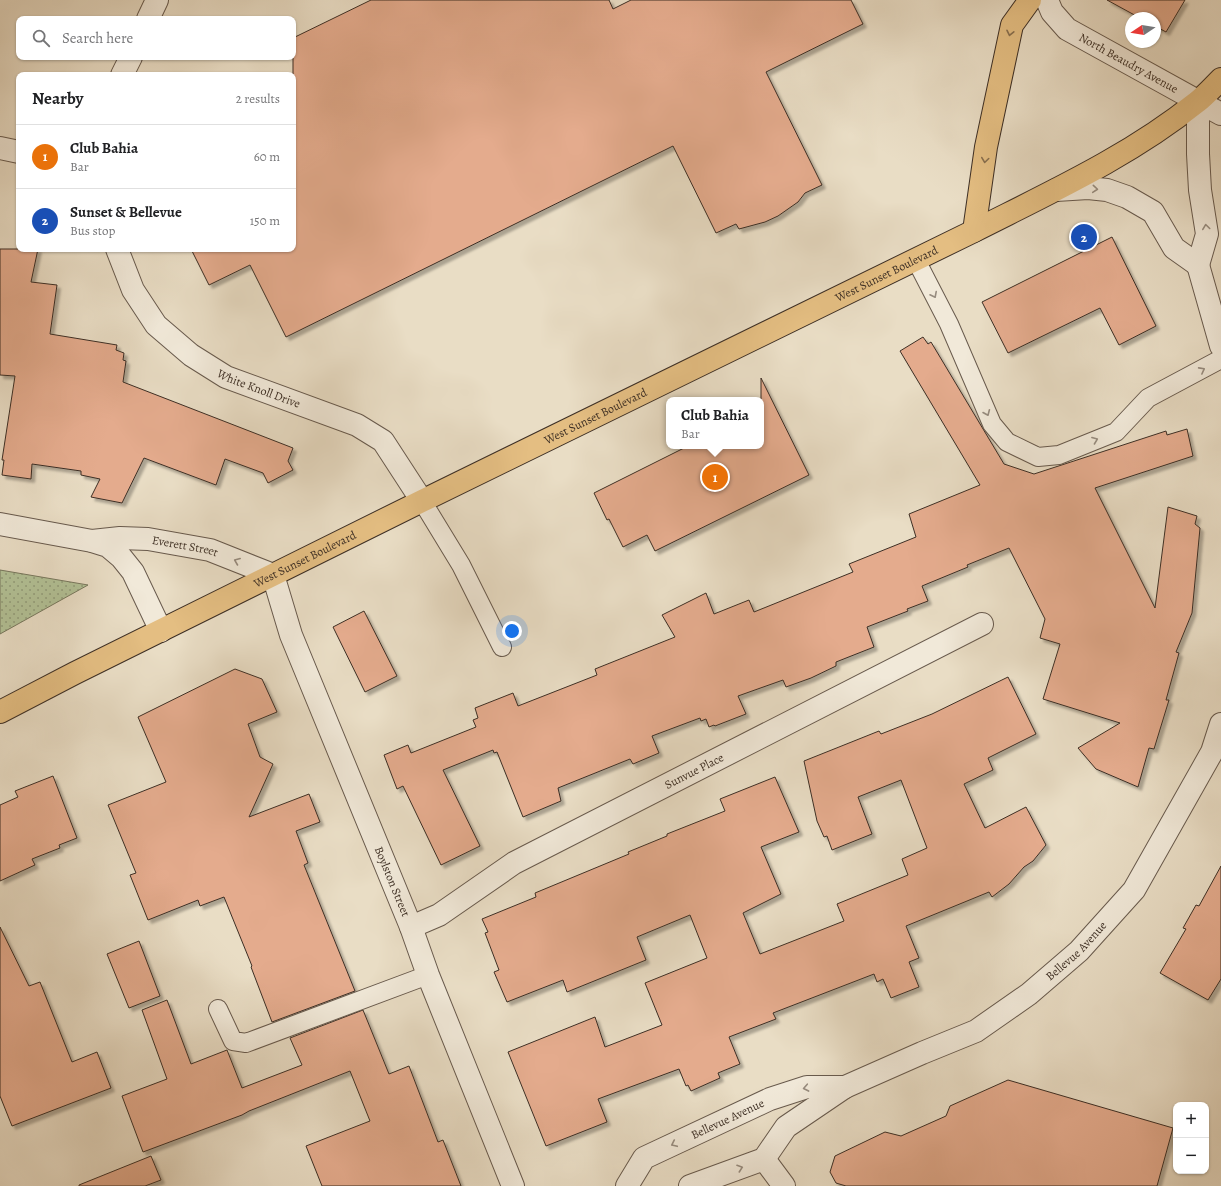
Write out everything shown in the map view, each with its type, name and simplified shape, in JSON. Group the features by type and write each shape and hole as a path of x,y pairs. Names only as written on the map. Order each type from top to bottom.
{"main road":[{"path":"974,232 986,147 1012,25 1030,0"},
{"name":"West Sunset Boulevard","path":"0,712 422,501 974,232 1056,190 1120,155 1159,131 1198,101 1221,79"}],"street":[{"path":"149,16 157,0"},
{"name":"North Beaudry Avenue","path":"1047,0 1052,12 1067,29 1221,114"},
{"path":"124,72 130,60"},
{"path":"1198,101 1200,190 1207,234 1198,265 1221,346"},
{"path":"0,148 16,151"},
{"path":"1056,190 1088,188 1107,190 1127,197 1152,212 1174,248 1198,265"},
{"name":"White Knoll Drive","path":"118,252 133,290 156,325 191,355 226,377 357,425 383,441 422,501"},
{"name":"Everett Street","path":"0,524 92,541 108,546 121,556 133,572 161,631"},
{"name":"Everett Street","path":"92,541 120,538 148,539 210,550 273,575"},
{"name":"Boylston Street","path":"273,575 291,636 411,927 428,975 513,1186"},
{"name":"Sunvue Place","path":"411,927 439,915 514,863 982,624"},
{"name":"Bellevue Avenue","path":"764,1160 786,1127 845,1087 976,1031 1029,994 1083,948 1134,890 1212,752 1221,724"},
{"name":"Bellevue Avenue","path":"629,1186 644,1158 770,1099 807,1087 845,1087"},
{"path":"690,1186 764,1160 784,1186"}],"lane":[{"path":"916,260 949,324 992,424 1007,442 1038,457 1059,455 1116,432 1148,398 1221,359"},
{"path":"422,501 461,565 502,647"},
{"path":"218,1009 233,1041 246,1043 428,975"}],"green space":[{"path":"0,570 88,585 0,634"}],"building":[{"path":"371,0 609,0 613,9 631,0 851,0 863,24 766,72 822,185 805,193 798,202 778,216 765,222 739,229 736,224 716,233 673,146 286,337 250,265 209,285 192,252 296,252 296,72 293,72 293,60 296,60 296,37"},
{"path":"1107,0 1185,0 1166,32 1161,29 1161,12 1129,12"},
{"path":"1112,237 1156,326 1119,345 1100,308 1008,353 982,302"},
{"path":"0,249 16,249 16,252 37,252 31,282 57,285 50,334 117,345 116,350 124,353 123,360 126,361 123,382 293,448 288,461 293,470 268,483 263,473 225,459 216,485 144,458 122,503 91,497 100,479 81,475 81,471 32,464 31,479 2,475 4,460 2,460 15,376 0,375"},
{"path":"923,337 928,344 931,342 1004,464 1034,474 1166,431 1167,435 1187,429 1193,456 1095,488 1155,608 1168,507 1197,516 1195,524 1200,528 1192,613 1176,652 1179,653 1166,700 1169,700 1154,749 1149,748 1138,787 1096,769 1078,748 1120,723 1043,699 1060,644 1040,638 1045,619 1009,548 967,565 968,567 922,586 928,601 907,609 908,611 867,627 874,647 836,662 836,666 811,678 786,687 783,680 738,696 746,714 709,727 706,719 701,721 700,718 652,736 659,753 633,764 630,759 558,788 561,801 523,817 497,752 494,753 493,750 443,770 480,846 441,865 403,786 397,789 384,755 408,745 411,753 476,727 473,720 478,718 475,708 513,693 518,706 597,675 595,669 675,637 662,615 706,593 714,614 749,600 754,612 853,572 849,564 916,537 909,514 980,485 900,351"},
{"path":"761,378 809,475 655,551 647,535 623,547 609,519 607,520 594,493 682,449 764,449 764,397 761,397"},
{"path":"364,611 397,676 365,692 333,627"},
{"path":"235,669 262,679 277,712 248,724 260,757 273,764 249,817 309,794 320,822 296,831 308,863 304,865 355,991 272,1022 251,967 252,966 224,897 200,906 198,900 148,920 130,875 136,873 108,805 166,782 138,717"},
{"path":"1008,677 1036,734 988,758 993,770 964,784 985,828 1026,807 1046,845 1033,861 1024,867 1009,884 992,897 989,892 906,926 919,958 909,962 919,987 891,998 883,979 877,982 874,974 773,1013 776,1019 729,1037 740,1064 718,1073 720,1078 691,1091 688,1085 686,1086 679,1069 598,1099 607,1122 546,1146 508,1052 595,1017 605,1047 662,1025 645,983 707,958 690,915 637,937 646,960 567,992 563,980 507,1002 494,972 499,970 485,933 488,932 482,919 536,897 535,893 629,854 628,852 667,836 667,834 725,811 720,799 775,777 799,832 761,847 781,894 743,913 760,954 844,921 837,904 908,875 902,859 927,848 901,780 858,797 872,834 832,850 827,836 824,837 817,821 804,761 879,731 881,734 932,714"},
{"path":"53,776 77,838 59,845 60,848 32,859 35,865 0,881 0,805 18,797 15,791"},
{"path":"1221,866 1221,979 1208,1000 1160,973 1186,929 1183,928 1196,905 1199,906"},
{"path":"0,927 29,986 40,982 72,1062 97,1052 111,1088 12,1126 0,1096"},
{"path":"139,941 160,996 129,1008 107,954"},
{"path":"167,1000 191,1064 227,1050 242,1088 302,1065 290,1038 363,1010 389,1074 409,1066 438,1142 443,1140 461,1186 322,1186 306,1146 370,1121 350,1071 242,1115 143,1152 122,1096 167,1079 142,1010"},
{"path":"1008,1080 1173,1128 1157,1186 846,1186 836,1183 830,1172 835,1156 885,1132 901,1136 946,1116 950,1106"},
{"path":"151,1156 161,1180 145,1186 79,1186 79,1185"}],"place":[{"name":"Sunset & Bellevue","path":"1084,237"},
{"name":"Club Bahia","path":"715,477"}]}
